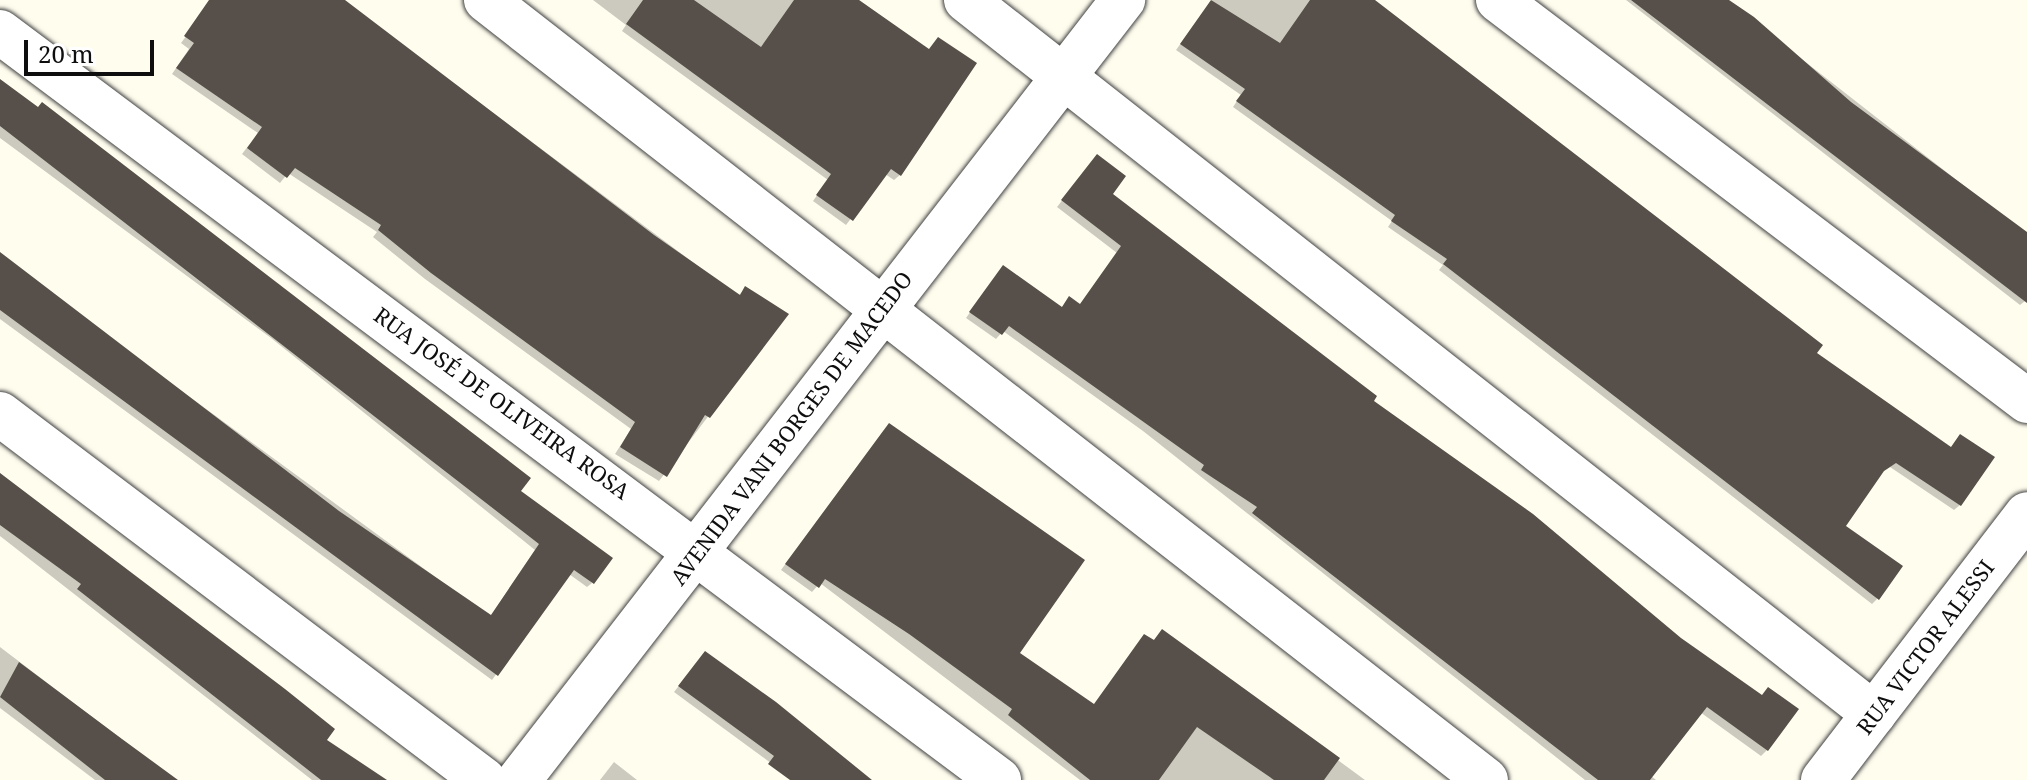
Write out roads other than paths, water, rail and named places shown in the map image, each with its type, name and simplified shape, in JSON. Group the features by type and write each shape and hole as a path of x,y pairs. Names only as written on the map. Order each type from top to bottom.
{"street":[{"path":"486,0 1486,780"},
{"path":"966,0 1874,714"},
{"name":"AVENIDA VANI BORGES DE MACEDO","path":"519,780 1123,0"},
{"path":"1498,0 2027,401"},
{"name":"RUA JOSÉ DE OLIVEIRA ROSA","path":"0,32 699,549 999,780"},
{"path":"0,414 484,780"},
{"name":"RUA VICTOR ALESSI","path":"1823,780 2027,514"}]}
